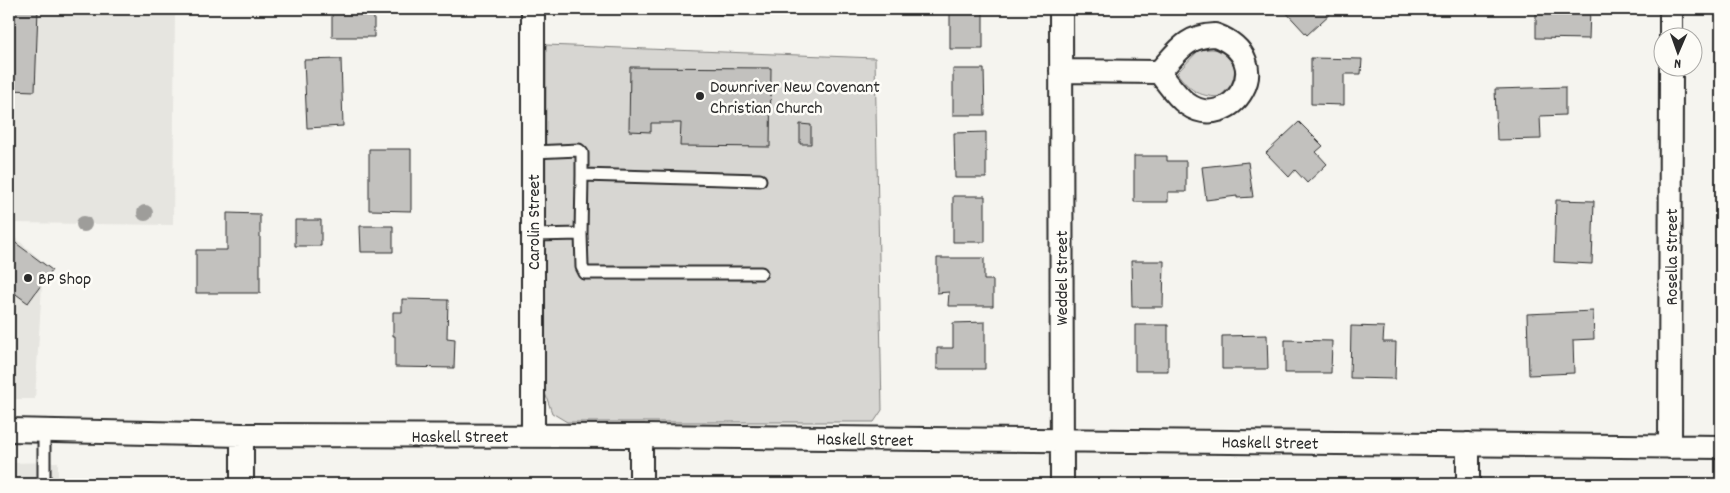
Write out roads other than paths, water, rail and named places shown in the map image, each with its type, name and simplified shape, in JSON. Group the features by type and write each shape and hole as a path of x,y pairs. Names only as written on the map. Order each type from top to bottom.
{"street":[{"name":"Carolin Street","path":"533,9 533,436"},
{"name":"Weddel Street","path":"1061,9 1062,484"},
{"path":"1671,9 1671,28"},
{"path":"1061,71 1158,72"},
{"name":"Rosella Street","path":"1670,446 1671,78"},
{"name":"Haskell Street","path":"9,430 242,435 641,436 1721,447"},
{"path":"242,435 242,484"},
{"path":"641,436 641,484"},
{"path":"1468,444 1468,484"}],"lane":[{"path":"533,152 579,150 582,153 581,234 582,267 585,273 761,273"},
{"path":"582,175 760,180"},
{"path":"533,235 581,234"},
{"path":"44,431 44,484"}],"place":[{"name":"Downriver New Covenant Christian Church","path":"700,96"},
{"name":"BP Shop","path":"28,278"}]}
